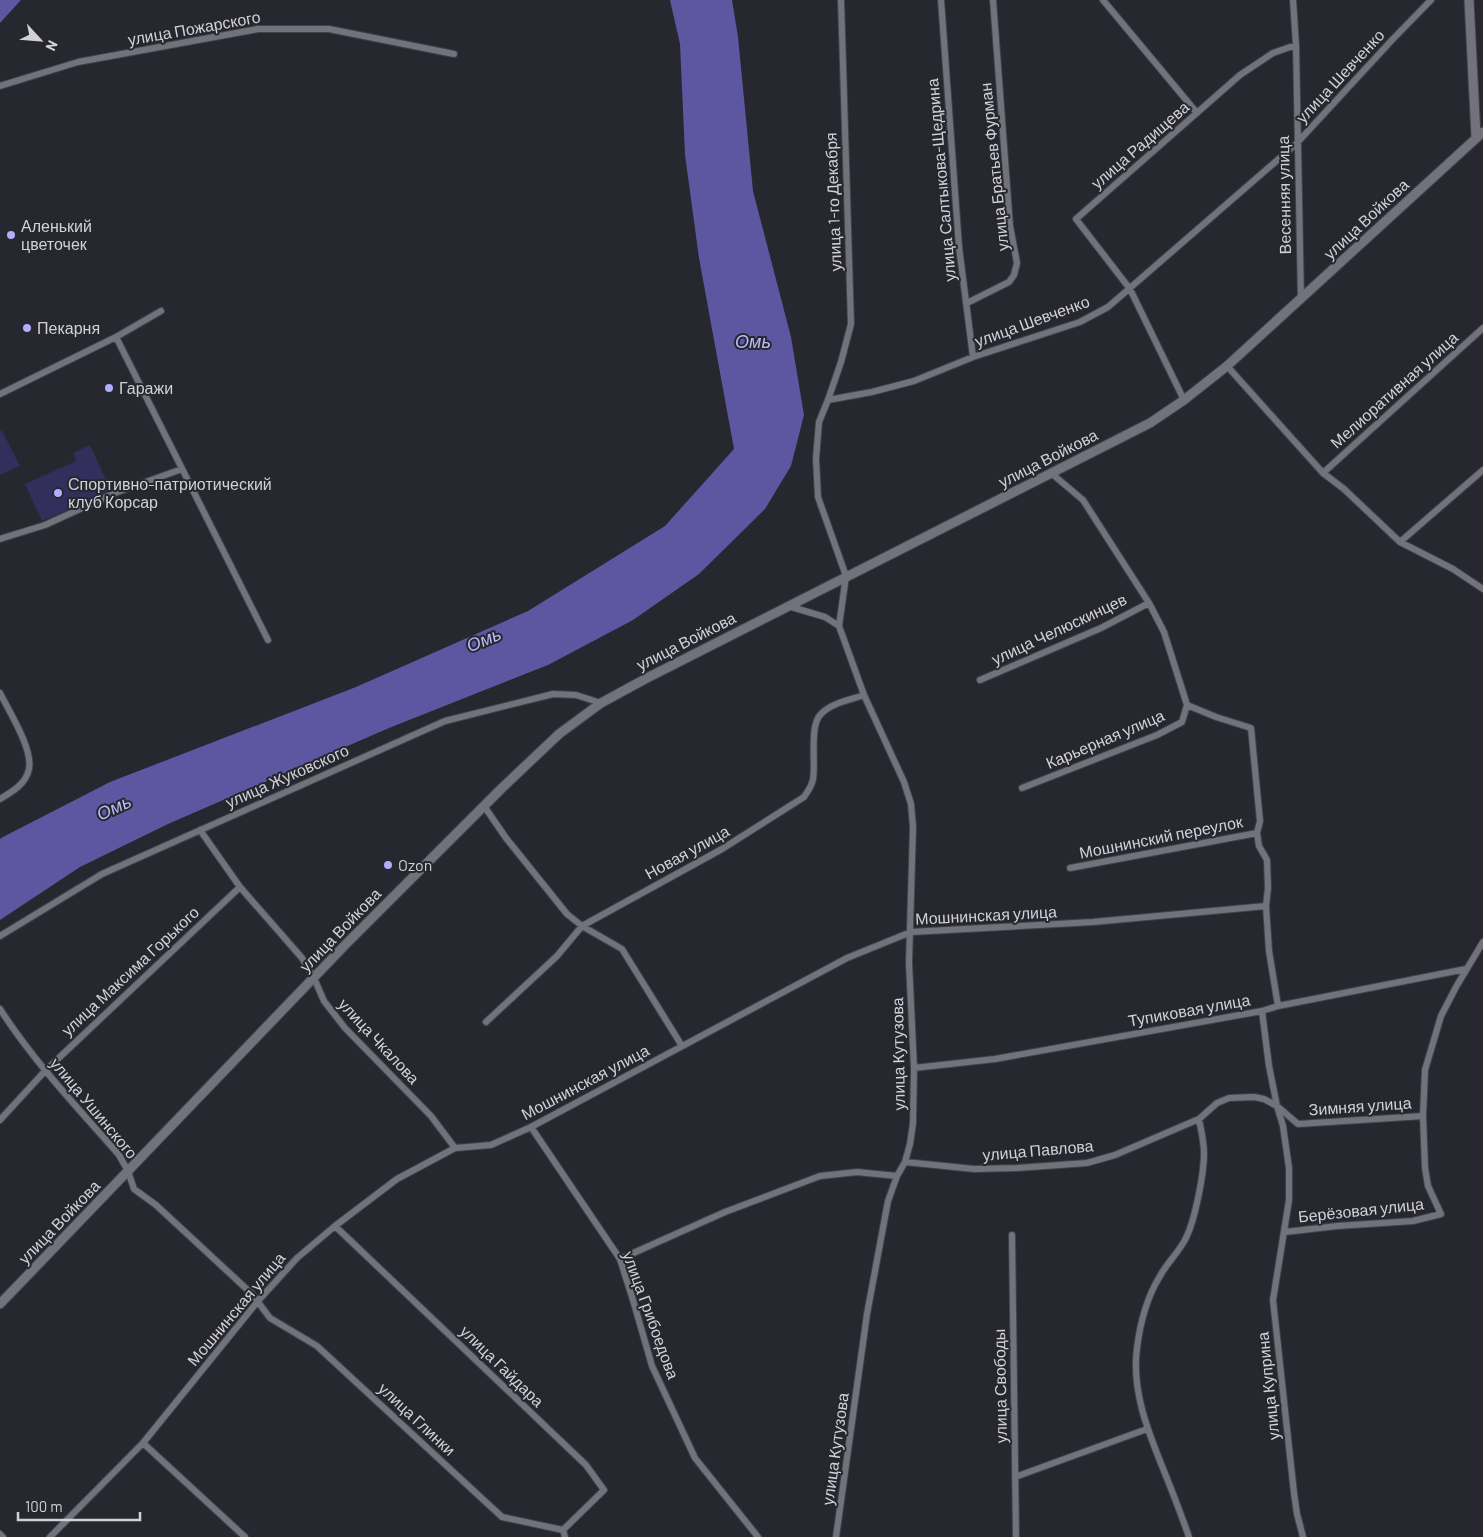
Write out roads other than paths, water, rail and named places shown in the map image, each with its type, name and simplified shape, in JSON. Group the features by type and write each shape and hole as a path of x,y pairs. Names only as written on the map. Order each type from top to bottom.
{"main road":[{"path":"1469,0 1480,134"},
{"name":"улица Войкова","path":"0,1304 314,978 484,806 560,734 601,703 846,576 1150,423 1228,366 1480,134"}],"street":[{"name":"улица 1-го Декабря","path":"828,400 851,324 842,0"},
{"name":"улица Салтыкова-Щедрина","path":"941,0 959,248 973,358"},
{"name":"улица Братьев Фурман","path":"967,304 1009,282 1014,275 1017,263 1010,226 993,0"},
{"path":"1103,0 1197,113"},
{"name":"Весенняя улица","path":"1293,0 1296,45 1296,144 1301,300"},
{"name":"улица Шевченко","path":"828,400 914,382 973,358 1080,322 1108,307 1296,144 1392,40 1432,0"},
{"name":"улица Пожарского","path":"0,86 78,62 258,29 329,29 454,54"},
{"name":"улица Радищева","path":"1130,288 1076,219 1240,75 1273,53 1296,45"},
{"path":"1130,288 1184,400"},
{"path":"0,394 116,337 161,311"},
{"name":"Мелиоративная улица","path":"1324,473 1483,328"},
{"path":"116,337 268,640"},
{"path":"1228,366 1324,473 1400,542 1453,569 1483,589"},
{"path":"828,400 819,422 816,459 818,497 846,576"},
{"path":"0,539 45,525 115,493 182,469"},
{"path":"1400,542 1483,470"},
{"path":"1051,473 1083,500 1149,603 1164,632 1187,705 1251,728 1260,821 1257,833 1259,846 1267,860 1268,888 1266,906 1269,951 1278,1006"},
{"name":"улица Кутузова","path":"836,1537 867,1314 888,1202 897,1176 905,1162 910,1144 913,1123 914,1068 909,963 913,827 911,804 904,782 864,695 839,626 846,576"},
{"name":"улица Челюскинцев","path":"980,680 1101,628 1149,603"},
{"path":"788,606 825,617 839,626"},
{"path":"0,693 27,748 29,758 29,769 24,781 15,790 0,799"},
{"name":"улица Жуковского","path":"0,936 102,874 445,720 553,694 576,695 601,703"},
{"name":"Новая улица","path":"486,1022 557,956 582,926 722,849 804,797 814,777 815,726 820,714 833,706 864,695"},
{"name":"Карьерная улица","path":"1022,788 1156,735 1182,722 1187,705"},
{"path":"484,806 506,838 567,914 582,926 622,948 682,1046"},
{"name":"улица Чкалова","path":"200,830 240,887 302,958 314,978 324,1001 345,1028 432,1116 455,1148"},
{"name":"Мошнинский переулок","path":"1070,868 1257,833"},
{"name":"улица Максима Горького","path":"0,1120 45,1071 240,887"},
{"name":"Мошнинская улица","path":"50,1537 143,1443 258,1301 297,1258 335,1226 397,1179 455,1148 491,1145 531,1127 847,958 911,932 1093,922 1266,906"},
{"path":"1423,1116 1425,1070 1433,1038 1441,1016 1483,942"},
{"name":"Тупиковая улица","path":"914,1068 995,1059 1262,1011 1278,1006 1466,969"},
{"name":"улица Ушинского","path":"0,1009 15,1033 45,1071 119,1155 128,1171 134,1189 156,1205 258,1301"},
{"name":"улица Куприна","path":"1262,1011 1269,1066 1283,1126 1289,1168 1289,1200 1273,1300 1294,1493 1303,1537"},
{"name":"улица Павлова","path":"905,1162 974,1169 1087,1163 1115,1155 1198,1120 1217,1103 1229,1098 1254,1096 1264,1099 1277,1106 1298,1124"},
{"name":"Зимняя улица","path":"1298,1124 1423,1116"},
{"name":"Берёзовая улица","path":"1285,1232 1337,1226 1413,1221 1441,1214 1428,1186 1424,1168 1423,1116"},
{"path":"1189,1537 1147,1429 1138,1393 1136,1373 1140,1330 1152,1292 1159,1276 1185,1241 1192,1225 1204,1154 1203,1135 1198,1120"},
{"name":"улица Грибоедова","path":"531,1127 620,1260 652,1366 695,1458 758,1537"},
{"path":"620,1260 725,1212 820,1176 857,1172 897,1176"},
{"name":"улица Гайдара","path":"335,1226 586,1465 604,1490 564,1534"},
{"name":"улица Свободы","path":"1012,1235 1016,1537"},
{"name":"улица Глинки","path":"258,1301 270,1318 316,1346 502,1517 564,1534"},
{"path":"1015,1477 1147,1429"},
{"path":"143,1443 245,1537"},
{"path":"0,1534 3,1537"}],"water":[{"path":"0,0 21,0 0,23"},
{"name":"Омь","path":"670,0 732,0 738,37 753,191 791,337 804,415 791,466 765,509 699,574 633,620 548,665 389,728 168,824 80,867 0,920 0,839 3,837 110,782 356,687 528,611 665,526 734,449 699,258 685,155 680,44"}],"place":[{"name":"Аленький цветочек","path":"11,235"},
{"name":"Пекарня","path":"27,328"},
{"name":"Гаражи","path":"109,388"},
{"name":"Спортивно-патриотический клуб Корсар","path":"58,493"},
{"name":"Ozon","path":"388,865"}]}
